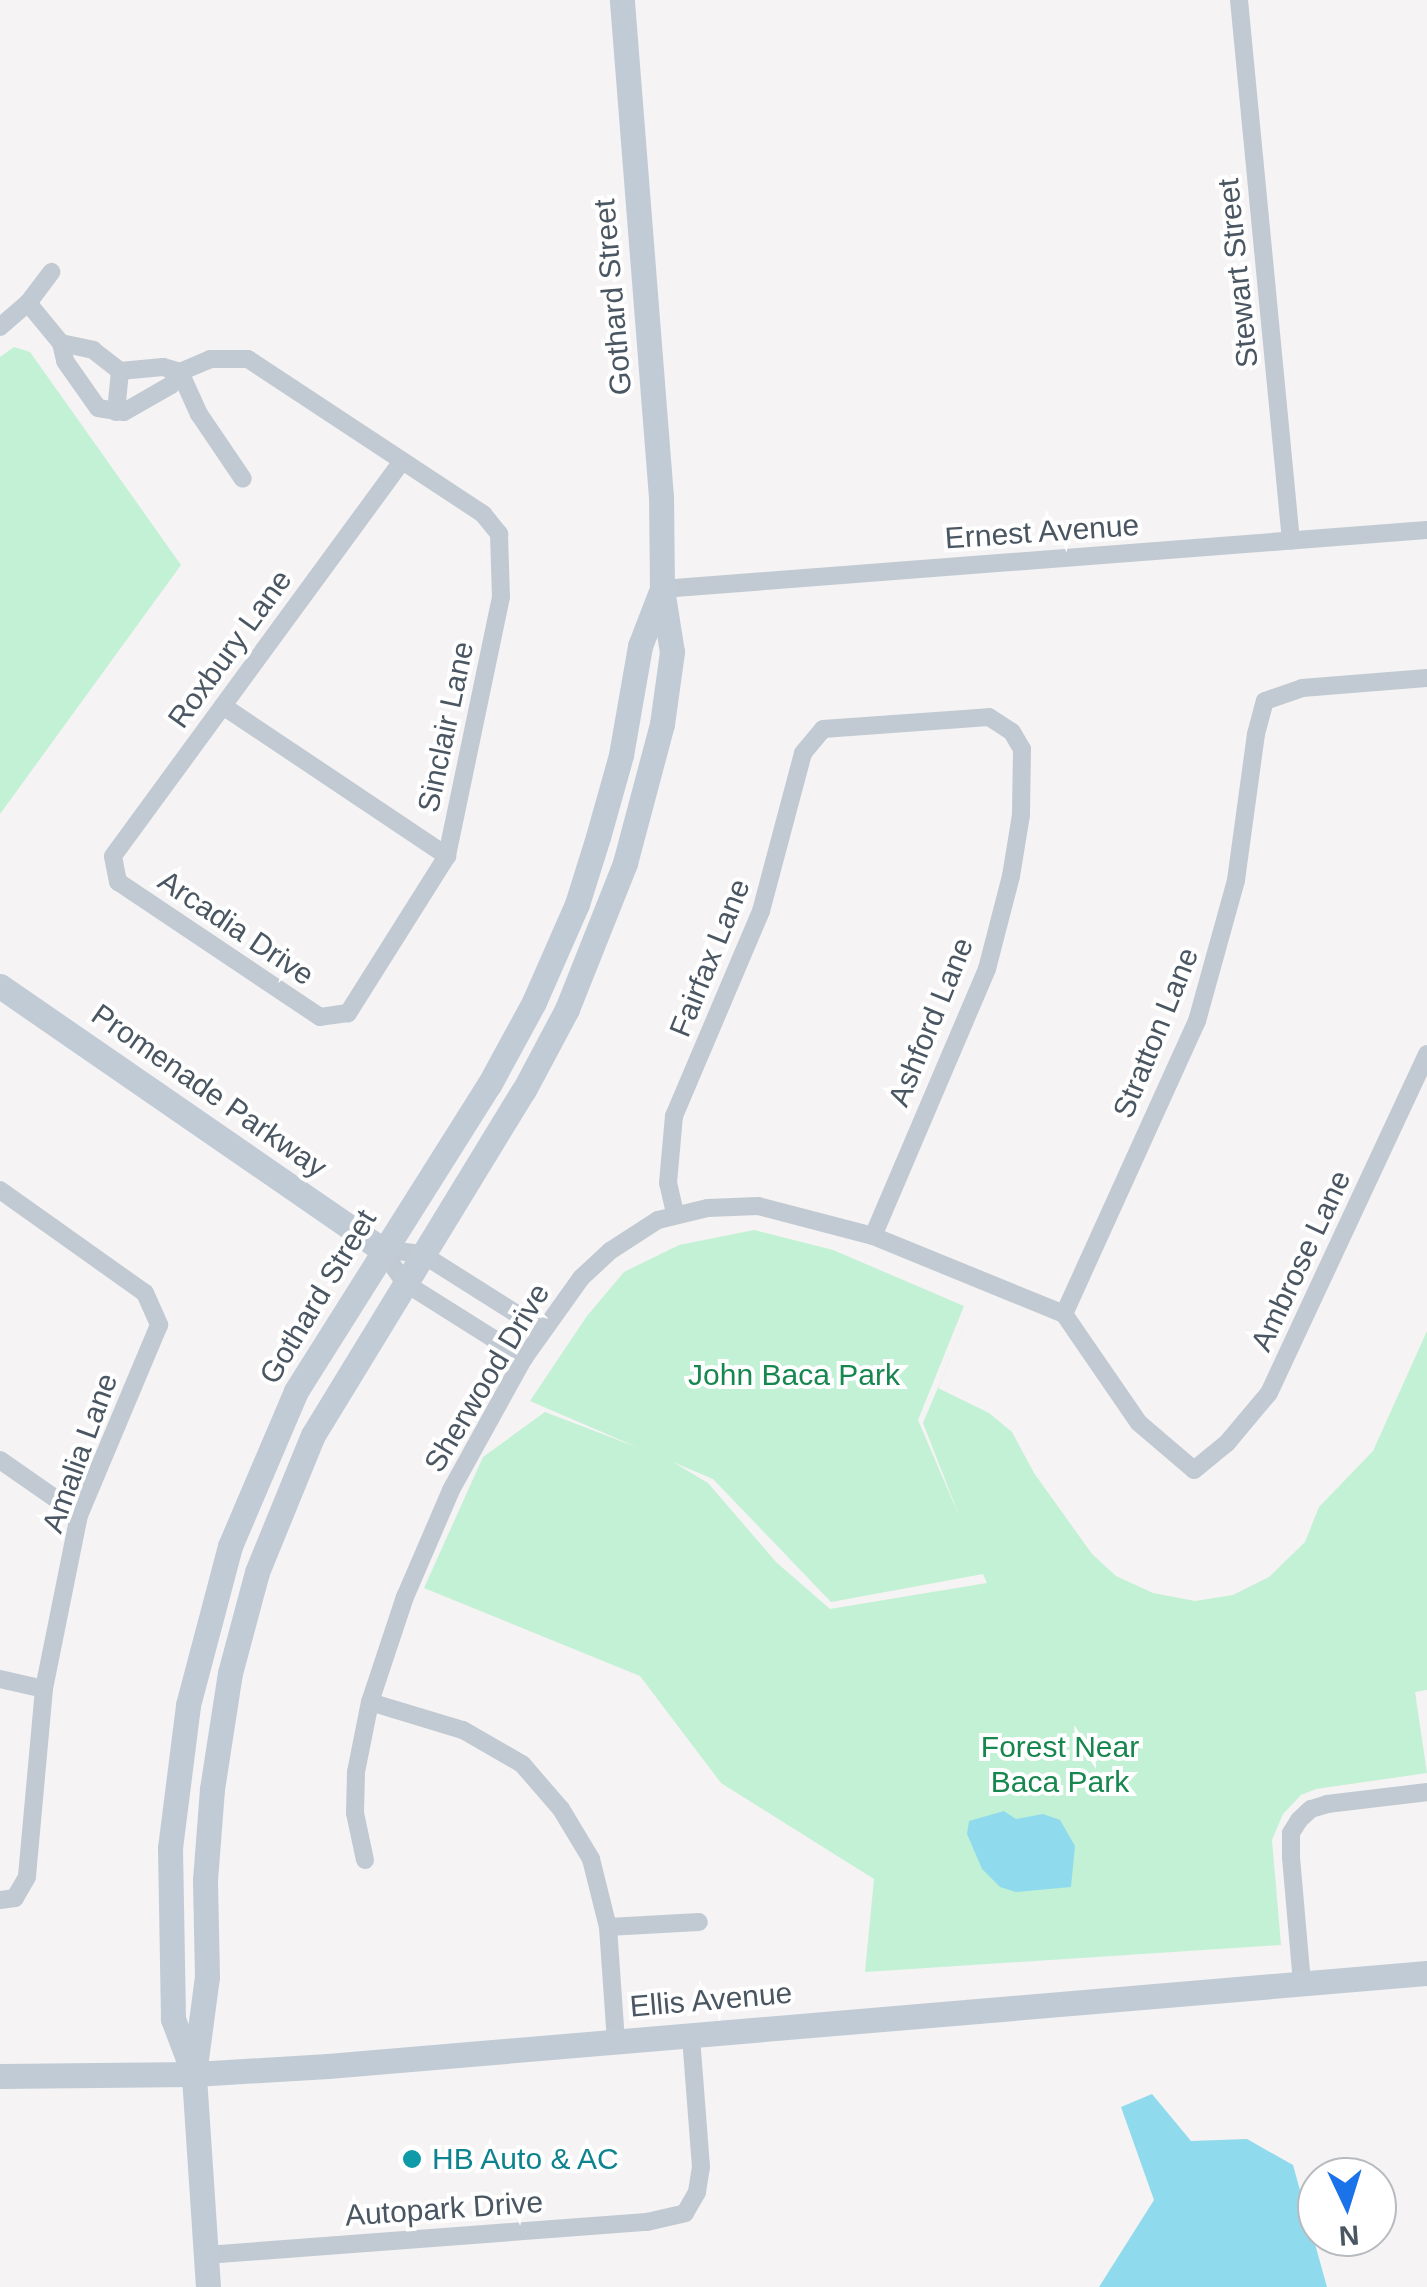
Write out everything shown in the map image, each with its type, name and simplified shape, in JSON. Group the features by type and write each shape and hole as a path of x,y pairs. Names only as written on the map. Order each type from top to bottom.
{"street":[{"name":"Gothard Street","path":"208,2287 194,2074 207,1977 204,1880 212,1789 230,1673 256,1572 313,1435 524,1090 598,940 636,828 662,724 672,652 662,589 660,478 622,0"},
{"name":"Stewart Street","path":"1239,0 1291,540"},
{"path":"0,327 28,303 52,272"},
{"path":"28,303 60,342 64,362 86,397 98,408 116,412 171,385 180,372 210,358 248,358 402,462"},
{"path":"60,342 93,350 120,371 163,366 180,372 200,414 243,479"},
{"path":"116,412 120,371"},
{"name":"Roxbury Lane","path":"113,872 112,856 402,462"},
{"name":"Sinclair Lane","path":"335,1017 348,1013 447,856 501,597 499,534 483,514 402,462"},
{"name":"Ernest Avenue","path":"662,589 1427,530"},
{"name":"Gothard Street","path":"194,2074 173,2019 170,1848 188,1705 230,1546 296,1391 488,1085 534,1002 577,904 620,755 640,646 662,589"},
{"name":"Stratton Lane","path":"1064,1314 1197,1021 1236,880 1259,715 1265,701 1302,688 1427,678"},
{"path":"223,706 447,856"},
{"name":"Ashford Lane","path":"823,729 989,717 1012,732 1022,749 1021,815 1011,876 987,969 873,1236"},
{"name":"Fairfax Lane","path":"675,1212 668,1169 674,1116 740,971 762,911 803,753 823,729"},
{"name":"Arcadia Drive","path":"113,872 118,882 320,1017 335,1017"},
{"name":"Promenade Parkway","path":"0,986 382,1249 404,1283 524,1358"},
{"name":"Ambrose Lane","path":"1064,1314 1139,1423 1194,1470 1228,1443 1268,1393 1425,1064"},
{"name":"Amalia Lane","path":"0,1190 145,1294 159,1325 79,1515 44,1689 27,1877 8,1899"},
{"name":"Sherwood Drive","path":"365,1860 355,1814 356,1772 370,1702 404,1598 451,1490 524,1358 581,1278 610,1251 675,1212 758,1206 873,1236 1064,1314"},
{"name":"Promenade Parkway","path":"382,1249 422,1254 542,1330"},
{"path":"0,1460 79,1515"},
{"path":"0,1679 44,1689"},
{"path":"370,1702 463,1730 522,1764 561,1809 591,1859 608,1927 616,2041"},
{"path":"1302,1983 1291,1858 1291,1833 1299,1820 1311,1808 1328,1804 1427,1792"},
{"path":"608,1927 699,1922"},
{"name":"Ellis Avenue","path":"0,2076 194,2074 1427,1973"},
{"name":"Autopark Drive","path":"206,2254 647,2222 684,2213 697,2192 701,2167 691,2036"}],"green space":[{"path":"14,347 30,352 181,565 0,814 0,357"},
{"name":"Forest Near Baca Park","path":"754,1230 833,1250 964,1306 918,1420 960,1518 923,1423 971,1309 938,1388 989,1413 1012,1432 1034,1473 1092,1554 1116,1576 1153,1593 1195,1601 1233,1595 1269,1577 1305,1542 1319,1507 1373,1451 1427,1331 1427,1690 1415,1692 1427,1773 1316,1789 1301,1795 1283,1814 1272,1840 1281,1945 865,1972 874,1879 721,1783 640,1676 424,1588 483,1457 545,1412 639,1448 530,1401 587,1316 624,1272 679,1245","holes":["673,1462 713,1479 831,1602 983,1574 987,1583 830,1609 776,1562 708,1483"]}],"water":[{"path":"1004,1811 1016,1819 1043,1814 1060,1820 1075,1846 1071,1887 1016,1892 1000,1887 982,1869 967,1834 969,1821"},
{"path":"1152,2094 1191,2141 1247,2139 1293,2165 1297,2179 1297,2257 1319,2257 1327,2287 1099,2287 1154,2200 1121,2107"}],"place":[{"name":"HB Auto & AC","path":"412,2159"}],"park label":[{"name":"John Baca Park","path":"794,1375"}]}
